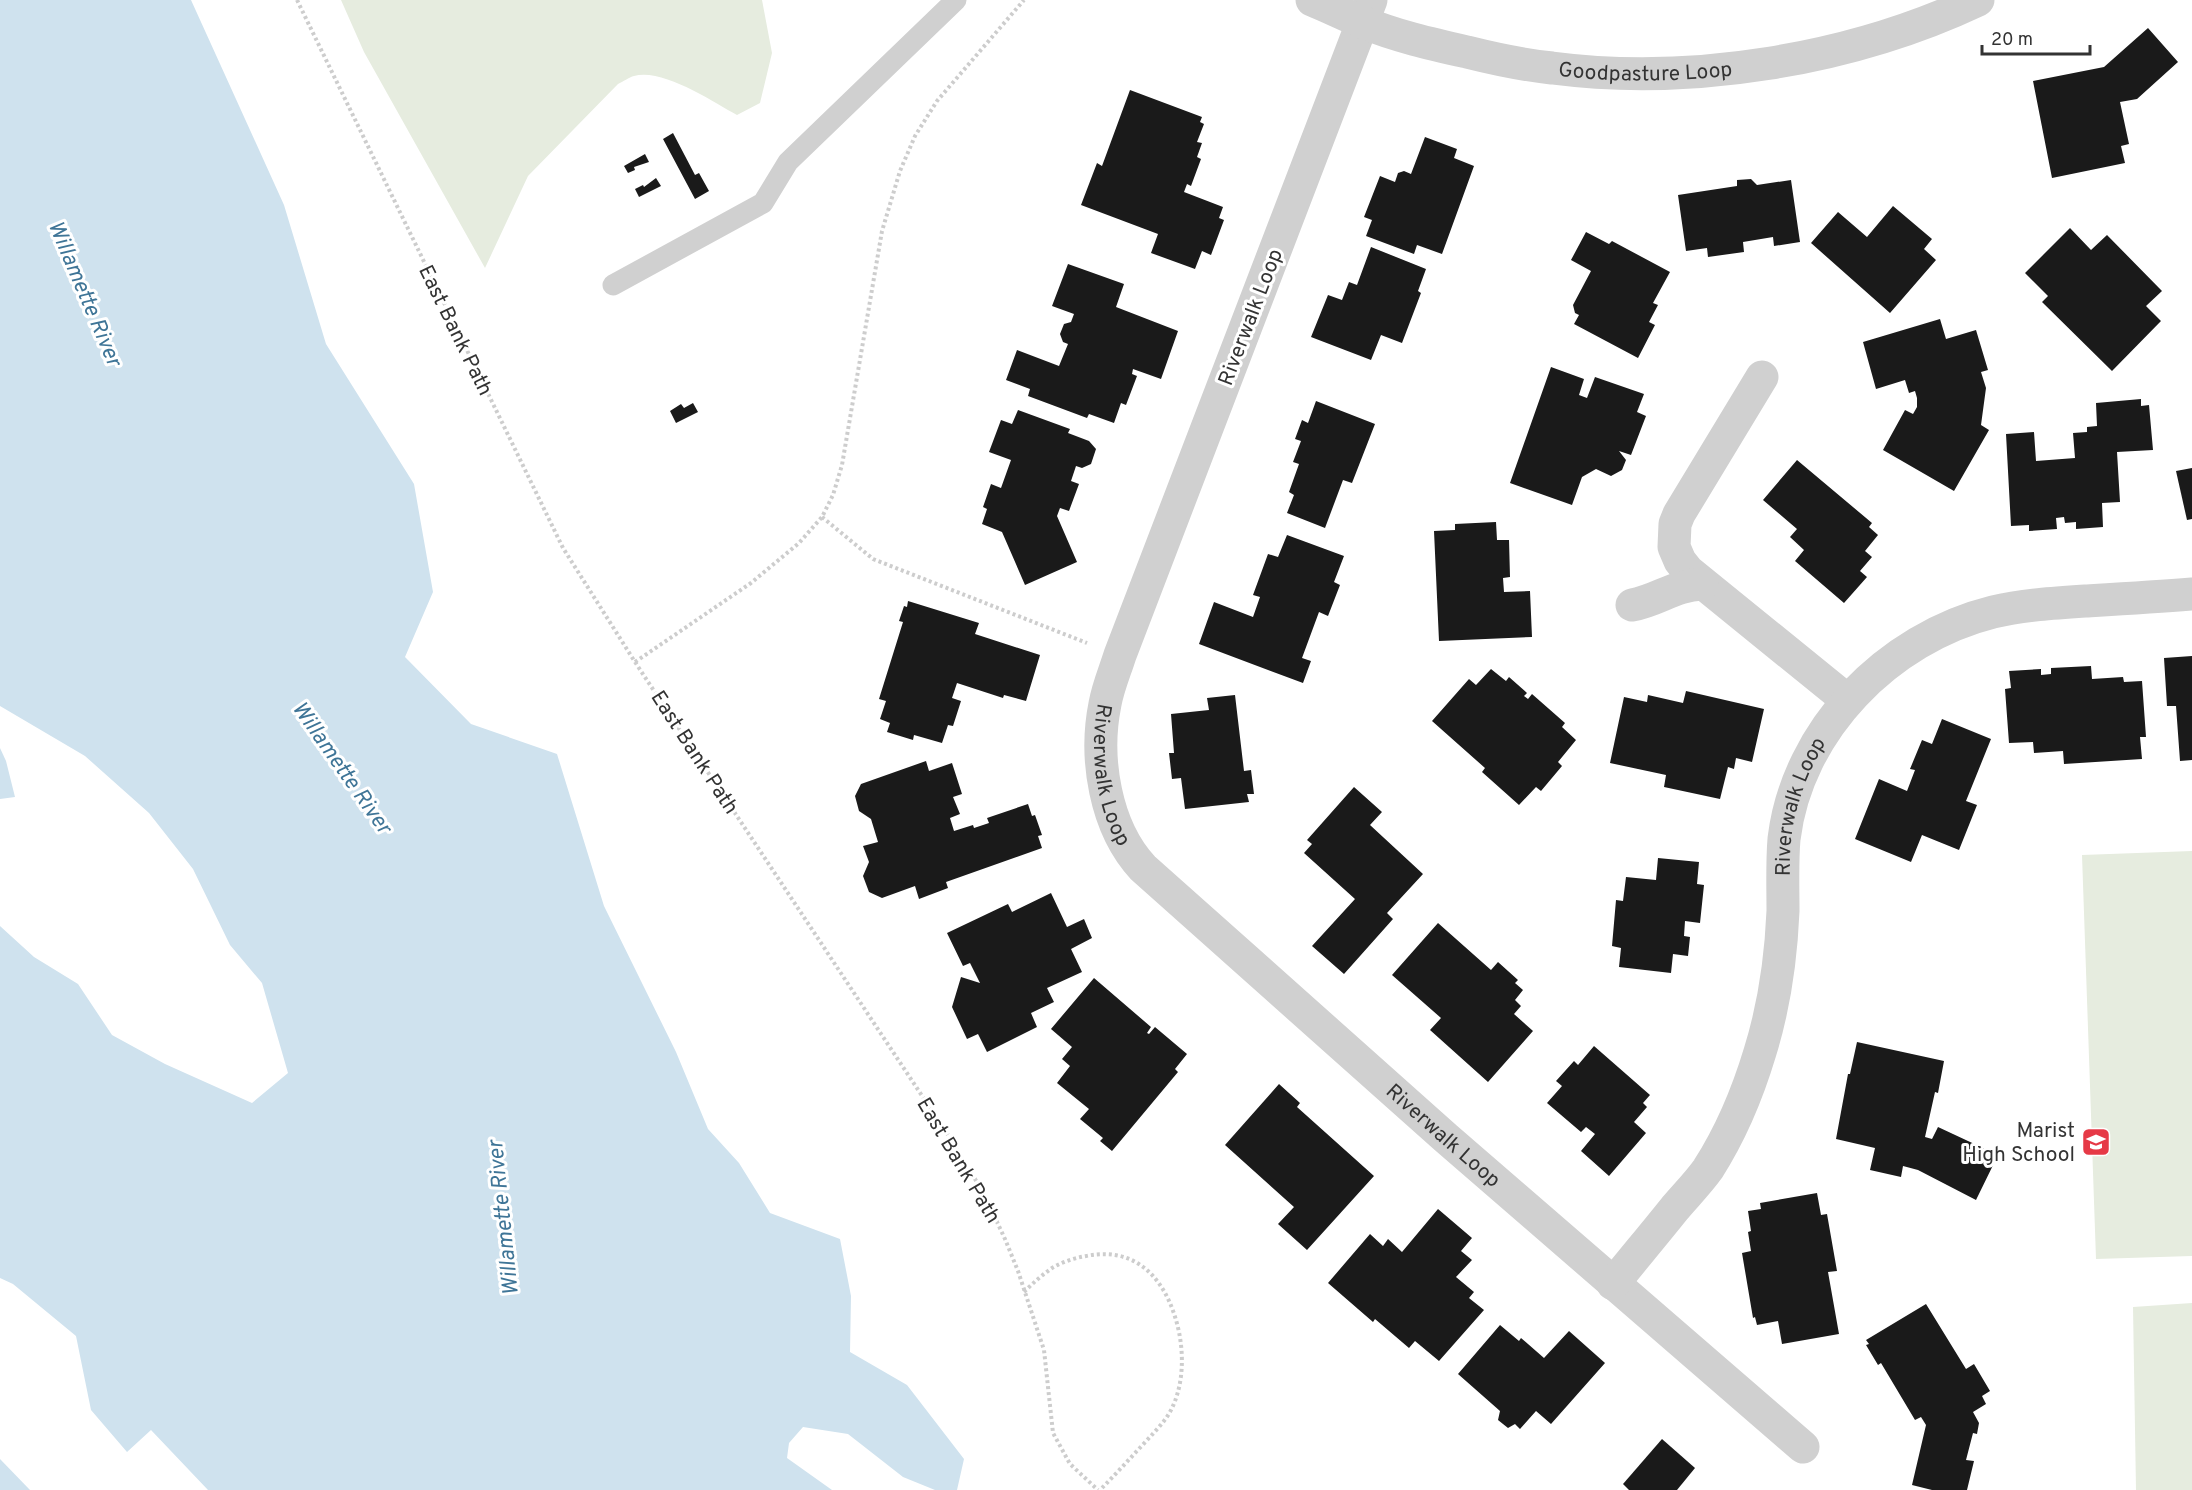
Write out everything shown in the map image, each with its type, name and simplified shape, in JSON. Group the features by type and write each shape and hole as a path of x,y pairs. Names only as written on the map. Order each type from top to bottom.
{"street":[{"name":"Goodpasture Loop","path":"1312,0 1367,11 1404,36 1502,60 1553,68 1638,73 1712,70 1797,58 1883,37 1924,23 1978,0"},
{"name":"Riverwalk Loop","path":"1367,11 1120,655 1104,705 1102,751 1112,817 1134,859 1437,1130 1803,1447"},
{"path":"1762,377 1679,514 1675,524 1674,547 1680,561 1702,584 1847,700"},
{"path":"1632,605 1657,599 1682,586 1702,584"},
{"name":"Riverwalk Loop","path":"1614,1284 1707,1170 1747,1091 1770,1012 1778,967 1783,914 1784,839 1790,813 1799,782 1814,750 1847,700 1886,664 1910,648 1938,633 1990,613 2046,604 2192,594"}],"lane":[{"path":"613,285 763,203 788,162 956,0"}],"path":[{"name":"East Bank Path","path":"297,0 544,513 576,571 948,1135 993,1213 1011,1252 1044,1350 1053,1433 1070,1464 1099,1490"},
{"path":"635,662 767,571 799,543 822,517 833,495 842,465 882,231 900,171 915,136 937,101 1024,0"},
{"path":"822,517 873,559 1120,655"},
{"path":"1024,1292 1053,1268 1094,1254 1128,1258 1141,1264 1162,1287 1171,1303 1181,1342 1183,1361 1172,1409 1130,1459 1099,1490"}],"shaded area":[{"path":"341,0 762,0 772,53 760,103 737,115 702,95 659,77 634,76 618,84 528,176 485,268 364,52"},
{"path":"2192,851 2192,1256 2096,1259 2082,855"},
{"path":"2192,1303 2192,1490 2136,1490 2133,1307"}],"water":[{"name":"Willamette River","path":"0,0 191,0 284,205 326,344 414,484 433,592 405,657 471,724 557,754 604,906 676,1052 708,1129 739,1163 770,1213 840,1239 851,1296 850,1352 907,1385 964,1459 957,1490 935,1490 903,1477 848,1434 803,1427 789,1443 787,1458 832,1490 208,1490 151,1430 127,1452 91,1410 76,1336 13,1284 0,1278 0,926 34,957 78,984 112,1035 165,1064 252,1103 288,1073 262,983 230,945 193,869 149,813 85,756 0,706"},
{"path":"0,748 6,761 15,797 0,799"},
{"path":"0,1459 30,1490 0,1490"}],"building":[{"path":"2148,28 2178,62 2137,99 2120,102 2129,144 2121,146 2125,163 2052,178 2033,81 2104,67"},
{"path":"1130,90 1202,117 1200,122 1204,124 1197,142 1202,143 1197,157 1201,159 1191,186 1187,184 1184,192 1223,207 1219,218 1224,220 1211,255 1202,251 1195,269 1151,253 1158,234 1081,205 1097,163 1102,166"},
{"path":"673,133 695,175 699,173 709,191 695,199 663,139"},
{"path":"1425,137 1457,149 1454,158 1474,166 1442,254 1417,245 1414,254 1366,236 1372,220 1364,217 1380,176 1395,182 1398,173 1404,171 1411,174"},
{"path":"645,154 649,162 634,167 635,170 628,173 624,166"},
{"path":"656,178 661,186 639,197 635,189 643,185 644,187"},
{"path":"1751,179 1757,185 1791,180 1800,242 1774,246 1773,237 1743,242 1744,252 1708,257 1707,248 1686,251 1678,195 1737,186 1737,180"},
{"path":"1893,206 1932,239 1924,249 1936,260 1890,313 1811,243 1838,212 1867,237"},
{"path":"2070,228 2091,250 2107,235 2162,291 2146,306 2161,321 2112,371 2042,302 2048,296 2025,273"},
{"path":"1586,232 1609,244 1612,241 1670,272 1653,303 1658,305 1649,322 1655,325 1638,358 1574,324 1579,315 1575,313 1573,305 1591,271 1571,260"},
{"path":"1371,247 1426,269 1418,291 1421,293 1402,343 1381,335 1371,360 1311,337 1328,295 1342,300 1349,282 1357,285"},
{"path":"1068,264 1124,284 1116,307 1178,331 1161,379 1133,369 1132,374 1137,376 1126,405 1121,403 1114,423 1089,414 1087,418 1028,396 1030,389 1006,380 1017,350 1059,366 1068,344 1063,342 1060,334 1064,324 1071,322 1074,314 1052,306"},
{"path":"1940,319 1946,339 1976,330 1988,370 1981,372 1986,388 1981,425 1989,430 1954,491 1883,450 1905,410 1913,414 1917,407 1917,398 1915,391 1909,393 1905,380 1876,389 1863,342"},
{"path":"1551,367 1584,379 1579,395 1587,398 1595,377 1644,394 1637,412 1646,416 1631,455 1619,451 1626,460 1622,470 1611,476 1596,469 1582,477 1572,505 1510,483"},
{"path":"2141,399 2141,406 2149,405 2153,450 2117,452 2120,502 2102,503 2103,527 2076,529 2076,522 2065,523 2064,517 2056,518 2057,529 2029,531 2029,525 2011,526 2006,434 2034,432 2036,461 2075,458 2073,433 2087,432 2087,427 2097,426 2096,403"},
{"path":"1316,401 1375,424 1352,483 1343,480 1325,528 1287,513 1294,495 1289,492 1299,464 1293,462 1301,441 1295,439 1302,420 1308,423"},
{"path":"693,403 698,412 676,423 670,411 681,404 684,408"},
{"path":"1018,410 1070,429 1068,433 1089,441 1096,449 1091,464 1082,468 1076,466 1071,481 1079,484 1069,511 1060,508 1057,516 1077,562 1025,585 1002,532 982,524 987,509 983,507 991,484 1001,488 1011,460 989,452 1001,420 1012,424"},
{"path":"1797,460 1872,523 1869,527 1878,535 1865,551 1872,557 1860,571 1867,577 1844,603 1795,561 1804,550 1790,537 1797,529 1763,500"},
{"path":"2192,468 2192,519 2187,520 2176,471"},
{"path":"1496,522 1497,540 1509,540 1510,577 1503,578 1504,592 1530,591 1532,637 1439,641 1434,531 1455,530 1455,524"},
{"path":"1287,535 1344,556 1334,582 1340,585 1328,616 1319,612 1302,658 1311,661 1303,683 1199,644 1214,602 1253,617 1260,597 1253,595 1268,554 1278,557"},
{"path":"908,601 979,623 975,634 1040,655 1026,701 1004,695 1003,698 957,683 952,698 961,701 953,726 948,725 942,743 914,735 913,740 887,732 890,723 880,719 886,701 879,699 903,622 899,621"},
{"path":"2192,656 2192,760 2180,761 2176,706 2167,706 2164,658"},
{"path":"2091,666 2092,679 2123,677 2124,682 2142,681 2146,737 2140,737 2142,759 2064,764 2063,751 2034,753 2033,742 2009,743 2005,689 2011,688 2009,671 2041,669 2041,675 2051,674 2051,668"},
{"path":"1491,669 1506,681 1509,677 1527,693 1524,696 1528,699 1532,694 1565,723 1562,727 1576,740 1558,762 1562,766 1541,791 1536,787 1519,805 1482,772 1485,768 1432,721 1469,679 1476,685"},
{"path":"1686,691 1764,709 1752,762 1736,758 1734,769 1728,767 1720,799 1664,787 1666,775 1610,763 1624,697 1647,702 1648,695 1683,703"},
{"path":"1235,695 1244,771 1251,770 1254,794 1247,794 1249,802 1185,809 1181,778 1172,779 1169,753 1174,753 1171,714 1209,710 1207,698"},
{"path":"1942,719 1991,739 1966,801 1977,805 1959,850 1922,835 1911,862 1855,839 1879,779 1907,791 1915,770 1910,769 1922,740 1932,744"},
{"path":"926,761 929,771 952,763 962,794 953,797 960,814 950,818 954,831 989,823 987,818 1028,804 1032,816 1035,815 1042,835 1038,836 1042,848 946,882 948,888 919,899 915,886 882,898 869,892 863,876 869,862 863,846 878,842 871,819 859,811 855,796 861,784"},
{"path":"1354,787 1382,812 1370,825 1423,874 1387,913 1393,919 1344,974 1312,946 1355,899 1304,853 1312,844 1307,840"},
{"path":"1658,858 1699,862 1697,884 1704,885 1700,923 1685,921 1684,936 1690,937 1688,956 1673,954 1671,973 1619,967 1621,948 1612,946 1616,900 1623,901 1626,877 1656,880"},
{"path":"1051,893 1067,927 1084,919 1092,938 1071,949 1082,972 1047,988 1054,1002 1031,1013 1037,1027 987,1052 978,1034 967,1039 952,1007 961,977 980,983 970,963 963,966 947,933 1008,904 1012,912"},
{"path":"1438,923 1491,970 1498,962 1518,980 1515,983 1523,990 1515,1000 1521,1006 1514,1014 1533,1031 1488,1082 1430,1030 1441,1018 1392,975"},
{"path":"1094,978 1151,1027 1147,1033 1149,1034 1155,1027 1187,1054 1175,1069 1178,1072 1112,1151 1100,1141 1103,1138 1080,1119 1089,1109 1057,1083 1070,1066 1062,1059 1072,1047 1051,1029"},
{"path":"1857,1042 1944,1061 1938,1093 1935,1092 1925,1137 1932,1139 1938,1127 1998,1155 1976,1200 1918,1170 1903,1166 1901,1177 1870,1170 1875,1148 1836,1139 1848,1074 1850,1074"},
{"path":"1594,1046 1650,1095 1643,1103 1647,1107 1634,1122 1646,1133 1609,1176 1581,1151 1595,1134 1586,1127 1581,1132 1547,1103 1562,1086 1556,1081 1574,1061 1578,1065"},
{"path":"1279,1084 1300,1103 1297,1107 1374,1176 1307,1250 1278,1224 1294,1207 1225,1145"},
{"path":"1817,1193 1821,1215 1827,1214 1837,1271 1828,1272 1839,1334 1782,1344 1778,1321 1757,1325 1755,1317 1753,1318 1742,1253 1751,1251 1748,1211 1761,1209 1760,1203"},
{"path":"1438,1209 1472,1238 1461,1251 1472,1260 1456,1277 1474,1292 1469,1298 1484,1310 1439,1361 1415,1341 1409,1348 1375,1319 1373,1322 1328,1283 1370,1234 1383,1246 1388,1239 1402,1252"},
{"path":"1926,1304 1966,1369 1974,1364 1990,1391 1982,1396 1986,1404 1973,1412 1979,1423 1977,1434 1973,1433 1966,1460 1974,1461 1967,1490 1932,1490 1912,1485 1926,1425 1921,1417 1915,1420 1881,1363 1878,1365 1866,1345 1869,1344 1866,1340"},
{"path":"1500,1325 1519,1341 1521,1338 1544,1358 1569,1331 1605,1363 1551,1424 1536,1411 1520,1429 1515,1424 1508,1428 1498,1420 1500,1411 1458,1374"},
{"path":"1662,1439 1695,1468 1677,1490 1629,1490 1623,1484"}],"place":[{"name":"Marist High School","path":"2096,1142"}]}
